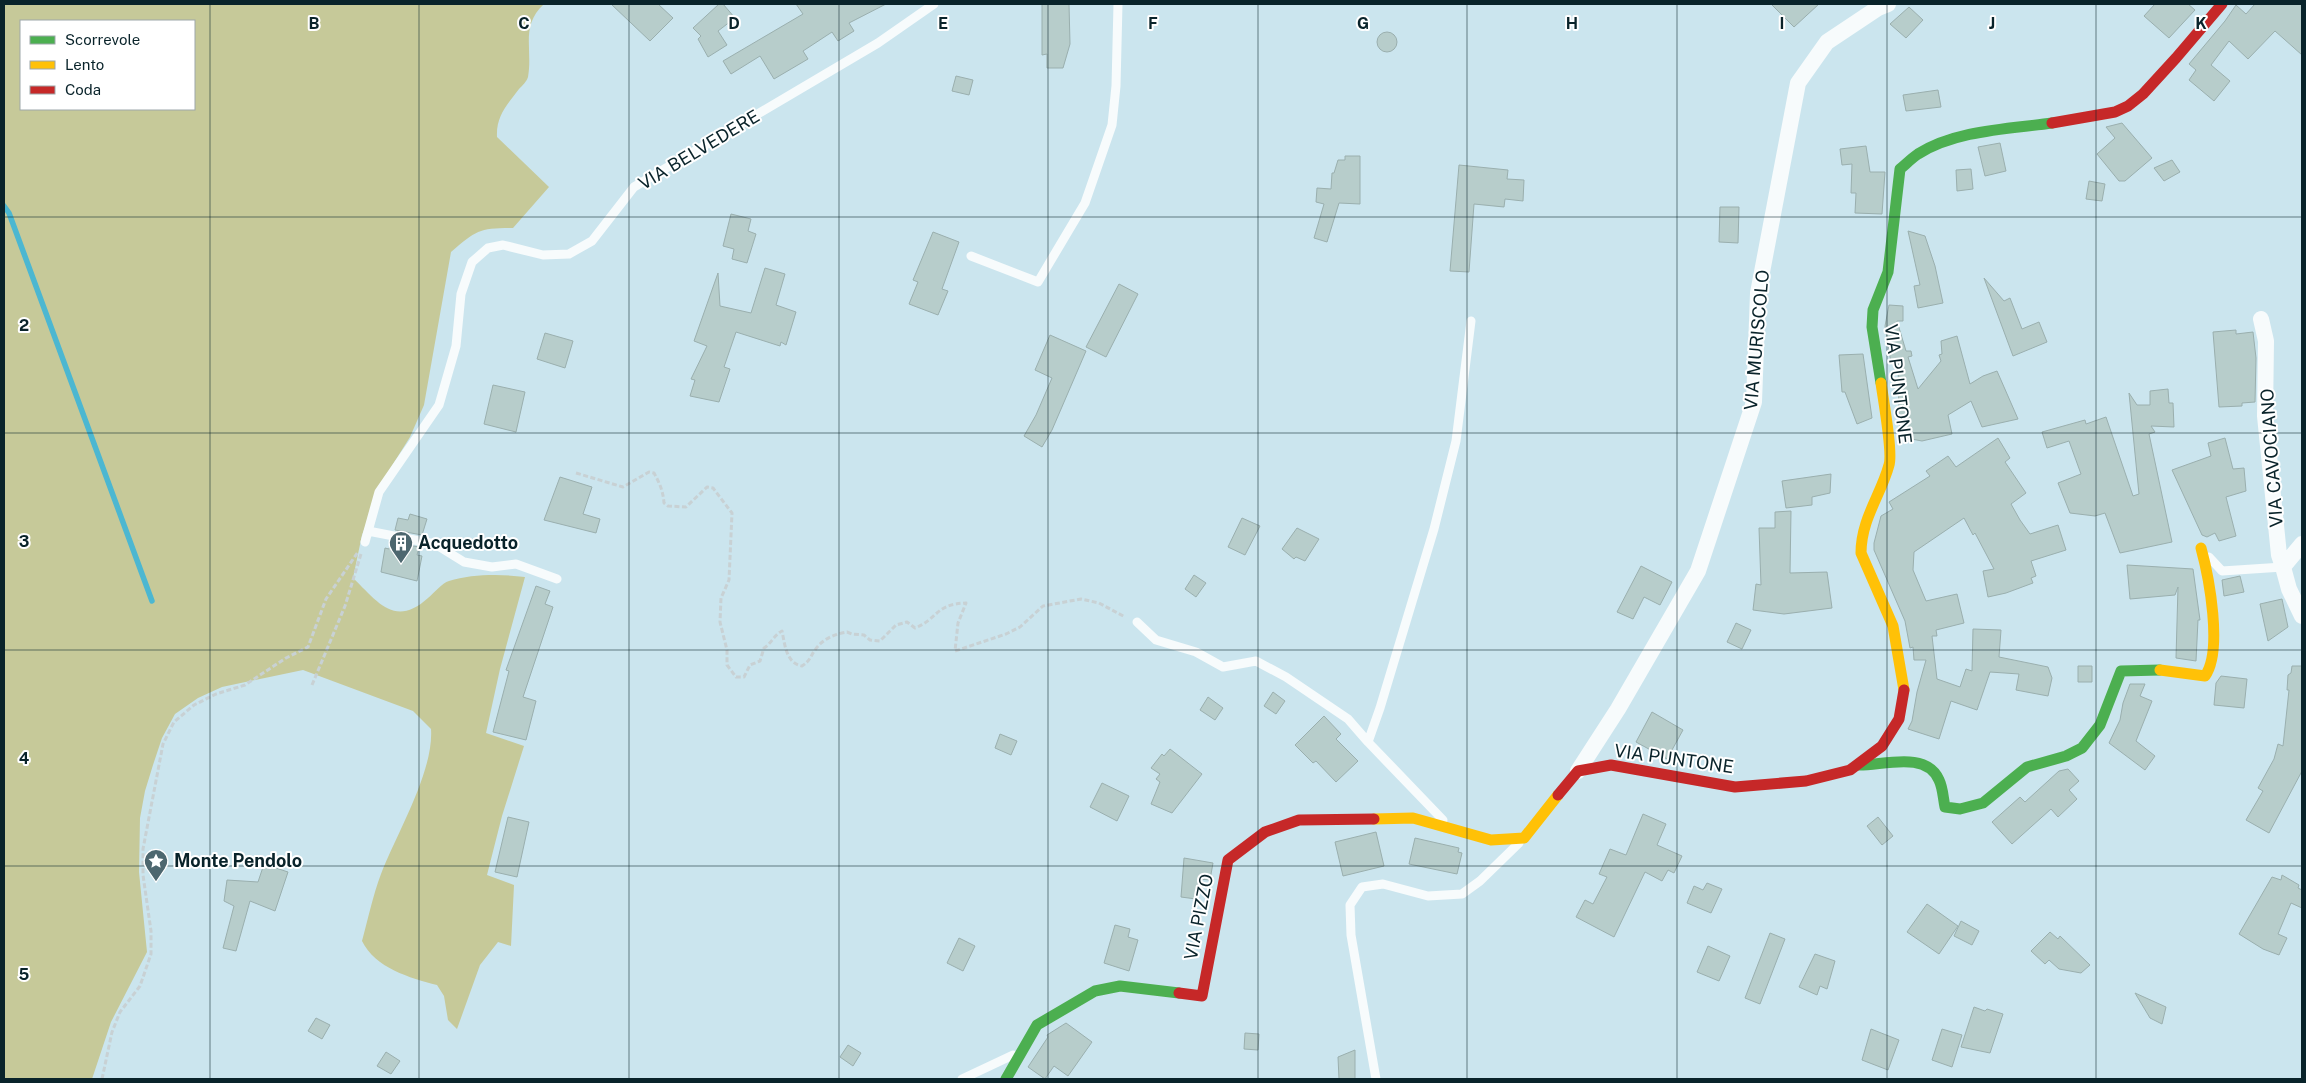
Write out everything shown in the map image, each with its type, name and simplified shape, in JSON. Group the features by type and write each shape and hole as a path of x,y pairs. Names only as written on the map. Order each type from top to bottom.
{"street":[{"name":"VIA MURISCOLO","path":"1578,771 1618,709 1698,571 1754,402 1758,293 1798,83 1827,42 1878,8 1888,4"},
{"name":"VIA PUNTONE","path":"1578,771 1611,765 1665,773 1735,787 1806,781 1850,770 1882,746 1899,719 1904,689 1893,626 1861,553 1860,541 1867,516 1890,463 1890,447 1882,385 1872,327 1873,310 1888,272 1900,169 1909,159 1952,140 1992,132 2077,121 2124,108 2151,85 2203,29 2222,4"},
{"name":"VIA CAVOCIANO","path":"2261,319 2266,341 2265,416 2279,555 2283,567"},
{"name":"VIA CAVOCIANO","path":"2283,567 2302,544"},
{"path":"1857,765 1871,766 1888,761 1904,761 1927,768 1938,778 1945,806 1962,810 1979,805 2000,791 2028,766 2074,754 2089,741 2101,723 2121,671 2166,670 2205,676 2210,670 2214,620 2209,576 2201,548"},
{"path":"2283,567 2289,590 2302,616"},
{"path":"1524,838 1578,771"},
{"name":"VIA PIZZO","path":"1006,1079 1037,1025 1095,991 1120,986 1202,996 1228,860 1265,832 1299,820 1414,818 1491,840 1524,838"}],"lane":[{"name":"VIA BELVEDERE","path":"365,542 379,492 439,405 456,346 461,294 472,262 488,248 503,245 543,254 569,254 592,241 634,187 870,48 934,4"},
{"path":"970,256 1038,282 1085,203 1112,125 1116,86 1118,4"},
{"path":"1368,742 1428,548 1456,441 1471,320"},
{"path":"368,531 435,544 464,562 492,567 516,564 557,579"},
{"path":"2201,548 2222,571 2283,567"},
{"path":"1137,622 1156,640 1196,652 1223,667 1256,661 1286,677 1348,719 1452,830"},
{"path":"1376,1079 1351,935 1350,905 1362,887 1384,884 1428,896 1462,894 1480,881 1524,838"},
{"path":"962,1079 1022,1050"}],"path":[{"path":"576,472 623,487 649,472 654,473 663,489 664,503 668,506 686,507 707,487 713,488 728,505 732,513 729,580 722,598 720,622 728,665 736,677 744,677 750,665 760,661 764,648 782,631 790,659 795,665 802,666 810,662 821,643 836,634 847,632 864,634 870,640 880,641 896,625 907,622 914,628 924,624 936,611 957,603 966,603 958,622 955,651 966,649 1020,628 1043,606 1082,599 1099,603 1137,622"},
{"path":"312,685 345,606 365,542"},
{"path":"102,1079 112,1032 120,1012 140,986 151,954 151,931 142,875 143,849 163,744 174,722 194,705 216,694 246,685 286,658 308,647 326,598 365,542"}],"green space":[{"path":"4,4 544,4 537,12 530,29 528,77 503,111 498,123 497,137 549,187 513,228 479,232 451,252 424,405 410,437 383,480 362,535 353,578 379,603 396,611 406,611 416,607 449,581 487,575 525,577 500,669 486,733 524,746 502,816 487,875 514,885 511,946 498,942 480,965 457,1029 448,1020 444,996 437,985 405,975 384,965 375,958 362,941 381,874 421,783 427,764 431,729 413,711 303,670 222,687 198,698 175,714 162,738 153,765 145,791 140,818 139,872 147,952 111,1022 92,1079 4,1079"}],"building":[{"path":"611,4 658,4 673,18 650,41"},
{"path":"719,4 723,4 735,18 718,31 727,45 708,57 698,39 701,36 693,28"},
{"path":"796,4 886,4 849,23 854,31 838,41 832,32 803,51 808,59 774,79 760,56 731,74 723,61 803,14"},
{"path":"1042,4 1069,4 1070,44 1063,68 1047,68 1047,54 1042,55"},
{"path":"1771,4 1819,4 1794,27"},
{"path":"2155,4 2188,4 2195,10 2169,38 2144,16"},
{"path":"2255,4 2302,4 2302,55 2275,31 2248,59 2229,41 2211,65 2230,81 2214,101 2189,80 2196,70 2189,64 2236,5 2246,14"},
{"path":"1909,7 1923,20 1906,38 1890,24"},
{"path":"1383,32 1391,32 1397,38 1397,46 1391,52 1383,52 1377,46 1377,38"},
{"path":"956,76 973,80 969,95 952,91"},
{"path":"1938,90 1941,107 1906,111 1903,95"},
{"path":"2122,123 2152,158 2125,181 2119,181 2097,154 2115,138 2106,127"},
{"path":"2000,143 2006,171 1985,176 1978,147"},
{"path":"1866,146 1870,172 1885,172 1882,214 1855,213 1856,193 1851,193 1852,164 1842,165 1840,149"},
{"path":"1345,156 1360,156 1360,204 1339,203 1327,242 1314,238 1324,204 1316,202 1317,188 1331,189 1332,173 1334,173 1338,160 1345,160"},
{"path":"2172,160 2180,172 2164,181 2154,168"},
{"path":"1459,165 1508,170 1507,179 1524,180 1523,201 1505,199 1504,207 1474,204 1469,272 1450,271"},
{"path":"1971,169 1973,189 1957,191 1956,170"},
{"path":"2089,181 2105,184 2102,201 2086,199"},
{"path":"1720,207 1739,207 1738,243 1719,242"},
{"path":"731,214 751,219 748,231 756,234 747,263 732,259 734,249 723,246"},
{"path":"1908,231 1925,236 1935,266 1943,303 1918,308 1914,286 1920,285"},
{"path":"933,232 959,242 942,289 948,291 938,315 909,304 918,282 913,280"},
{"path":"765,268 785,274 776,305 796,312 786,345 781,342 780,346 736,332 724,367 730,369 719,402 690,396 695,380 691,379 707,346 694,341 718,273 720,306 751,313"},
{"path":"1984,278 2004,301 2010,298 2022,329 2039,322 2047,342 2013,356"},
{"path":"1119,284 1138,294 1106,357 1086,347"},
{"path":"1889,305 1903,306 1903,321 1897,321 1906,351 1911,351 1912,356 1908,357 1918,389 1941,361 1939,355 1942,354 1941,341 1957,336 1970,384 1983,376 1997,371 2018,419 1982,427 1971,401 1948,415 1952,434 1922,441 1906,438 1901,433 1899,420 1898,360 1891,363 1885,326"},
{"path":"2236,330 2236,334 2253,332 2256,358 2255,402 2242,403 2242,406 2219,407 2213,332"},
{"path":"545,333 573,341 565,368 537,359"},
{"path":"1050,335 1086,351 1052,430 1042,447 1024,436 1036,415 1052,378 1035,370"},
{"path":"1863,354 1872,418 1857,424 1845,392 1842,392 1839,355"},
{"path":"493,385 525,392 516,432 484,424"},
{"path":"2168,389 2169,403 2173,403 2174,427 2151,426 2155,432 2149,434 2172,542 2120,553 2105,513 2095,516 2070,513 2058,483 2081,474 2069,441 2047,448 2042,432 2085,420 2086,424 2106,417 2133,496 2139,494 2129,393 2137,405 2150,405 2150,391"},
{"path":"1998,438 2010,458 2005,462 2026,493 2011,504 2020,520 2030,534 2058,525 2066,550 2031,561 2036,576 2031,578 2033,583 2006,593 1988,597 1983,571 1994,569 1975,533 1973,535 1964,518 1914,552 1913,570 1926,601 1957,594 1964,623 1936,630 1937,636 1932,636 1937,679 1960,687 1966,669 1972,671 1973,629 2001,630 1999,657 2048,667 2052,678 2048,696 2016,690 2019,674 1990,672 1977,710 1951,701 1939,739 1908,729 1912,721 1917,692 1926,660 1914,660 1913,647 1910,648 1905,621 1874,550 1874,543 1881,516 1893,509 1889,502 1930,476 1926,471 1948,456 1956,467"},
{"path":"2225,438 2233,469 2244,468 2246,491 2226,497 2236,536 2219,541 2215,533 2207,537 2202,535 2172,470 2211,456 2208,443"},
{"path":"1831,474 1830,493 1812,497 1812,505 1786,508 1782,481"},
{"path":"560,477 592,487 583,514 600,519 596,533 544,520"},
{"path":"1791,511 1790,573 1827,572 1832,608 1784,614 1753,610 1756,584 1761,585 1759,528 1775,528 1775,512"},
{"path":"410,514 427,519 422,535 395,530 398,518 408,520"},
{"path":"1242,518 1260,526 1245,555 1228,547"},
{"path":"1297,528 1319,539 1305,561 1296,557 1294,559 1282,549"},
{"name":"Acquedotto","path":"391,542 419,547 417,555 422,556 417,581 381,572 385,548 389,549"},
{"path":"2127,565 2193,569 2200,620 2198,620 2196,661 2176,658 2178,587 2175,595 2130,599"},
{"path":"1641,566 1672,582 1660,605 1644,597 1633,619 1617,612"},
{"path":"1194,575 1206,583 1196,597 1185,589"},
{"path":"2240,576 2244,592 2224,596 2222,580"},
{"path":"536,586 550,591 545,604 553,607 523,697 536,701 526,740 493,732 509,671 506,670"},
{"path":"2282,599 2288,627 2268,641 2260,604"},
{"path":"1736,623 1751,630 1742,649 1727,642"},
{"path":"2078,666 2092,666 2092,682 2078,682"},
{"path":"2292,666 2302,666 2302,771 2269,833 2246,820 2263,791 2258,788 2274,759 2278,744 2283,746 2289,690 2287,690 2288,675 2291,673"},
{"path":"2221,676 2247,679 2244,708 2214,705 2216,683"},
{"path":"2130,684 2145,684 2140,696 2152,701 2136,741 2155,756 2145,770 2109,743 2120,720 2123,703"},
{"path":"1273,692 1285,701 1276,714 1264,706"},
{"path":"1208,697 1223,708 1215,720 1200,710"},
{"path":"1652,712 1683,730 1667,759 1636,742"},
{"path":"1324,716 1341,734 1336,739 1358,761 1336,782 1316,761 1313,763 1295,745"},
{"path":"1000,734 1017,741 1011,755 995,748"},
{"path":"1170,749 1202,774 1172,813 1151,804 1160,782 1156,779 1160,774 1151,768 1162,754 1164,756"},
{"path":"2068,769 2079,781 2069,790 2077,799 2058,817 2051,809 2012,844 1992,822 2020,797 2025,802 2059,771"},
{"path":"1102,783 1129,796 1117,821 1090,807"},
{"path":"1643,814 1666,824 1657,845 1682,856 1674,873 1668,870 1662,881 1645,872 1614,937 1576,917 1585,900 1593,904 1607,877 1599,874 1610,849 1626,855"},
{"path":"508,817 529,822 517,877 495,872"},
{"path":"1878,817 1893,836 1882,845 1867,826"},
{"path":"1376,832 1384,866 1343,876 1335,842"},
{"path":"1415,838 1459,848 1458,852 1462,853 1457,874 1409,864"},
{"path":"1184,858 1213,863 1210,880 1199,879 1196,899 1181,897"},
{"path":"264,864 288,872 275,911 250,901 236,951 223,948 234,906 224,901 227,880 258,882"},
{"path":"2282,875 2299,885 2298,888 2302,890 2302,908 2291,903 2278,934 2287,938 2279,955 2263,949 2239,934 2272,877 2281,880"},
{"path":"1707,883 1722,889 1711,913 1687,903 1694,886 1703,890"},
{"path":"1927,904 1958,926 1939,954 1907,932"},
{"path":"1961,921 1979,931 1972,945 1954,936"},
{"path":"1115,925 1130,929 1128,937 1138,940 1129,971 1104,963"},
{"path":"2050,932 2058,939 2060,936 2090,965 2081,973 2059,969 2049,960 2045,964 2031,951"},
{"path":"1770,933 1785,939 1760,1004 1745,998"},
{"path":"959,938 975,946 963,971 947,963"},
{"path":"1708,946 1730,956 1719,981 1697,972"},
{"path":"1815,954 1835,961 1827,989 1820,986 1817,995 1799,987"},
{"path":"2135,993 2166,1007 2162,1024 2150,1018"},
{"path":"1974,1007 2003,1014 1990,1053 1961,1047"},
{"path":"316,1018 330,1025 322,1039 308,1031"},
{"path":"1066,1023 1092,1042 1068,1076 1054,1066 1045,1079 1028,1067 1048,1037 1047,1035"},
{"path":"1871,1029 1899,1040 1888,1070 1862,1060"},
{"path":"1942,1029 1962,1035 1952,1067 1932,1060"},
{"path":"1245,1033 1259,1034 1258,1050 1244,1049"},
{"path":"848,1045 861,1053 853,1066 840,1057"},
{"path":"1355,1050 1355,1079 1339,1079 1338,1057"},
{"path":"386,1052 400,1061 391,1074 377,1066"}],"waterway":[{"path":"4,206 9,213 152,601"}],"traffic: fast":[{"path":"1881,383 1872,327 1873,310 1888,272 1900,169 1918,154 1949,140 2001,129 2052,123"},
{"path":"1858,765 1890,762 1914,762 1924,765 1933,771 1939,780 1945,807 1960,809 1983,803 2027,767 2066,756 2082,748 2100,725 2121,671 2160,670"},
{"path":"1006,1079 1037,1025 1095,991 1120,986 1179,993"}],"traffic: slow":[{"path":"1881,383 1890,459 1886,476 1864,529 1861,553 1893,626 1904,690"},
{"path":"2160,670 2205,676 2210,665 2213,650 2213,614 2208,577 2201,548"},
{"path":"1374,819 1413,818 1491,840 1524,838 1558,795"}],"traffic: jam":[{"path":"2052,123 2115,112 2128,106 2143,94 2222,4"},
{"path":"1558,795 1578,771 1611,765 1735,787 1806,781 1850,770 1882,746 1899,719 1904,690"},
{"path":"1179,993 1202,996 1228,860 1265,832 1299,820 1374,819"}],"place":[{"name":"Acquedotto","path":"401,564"},
{"name":"Monte Pendolo","path":"156,882"}]}
